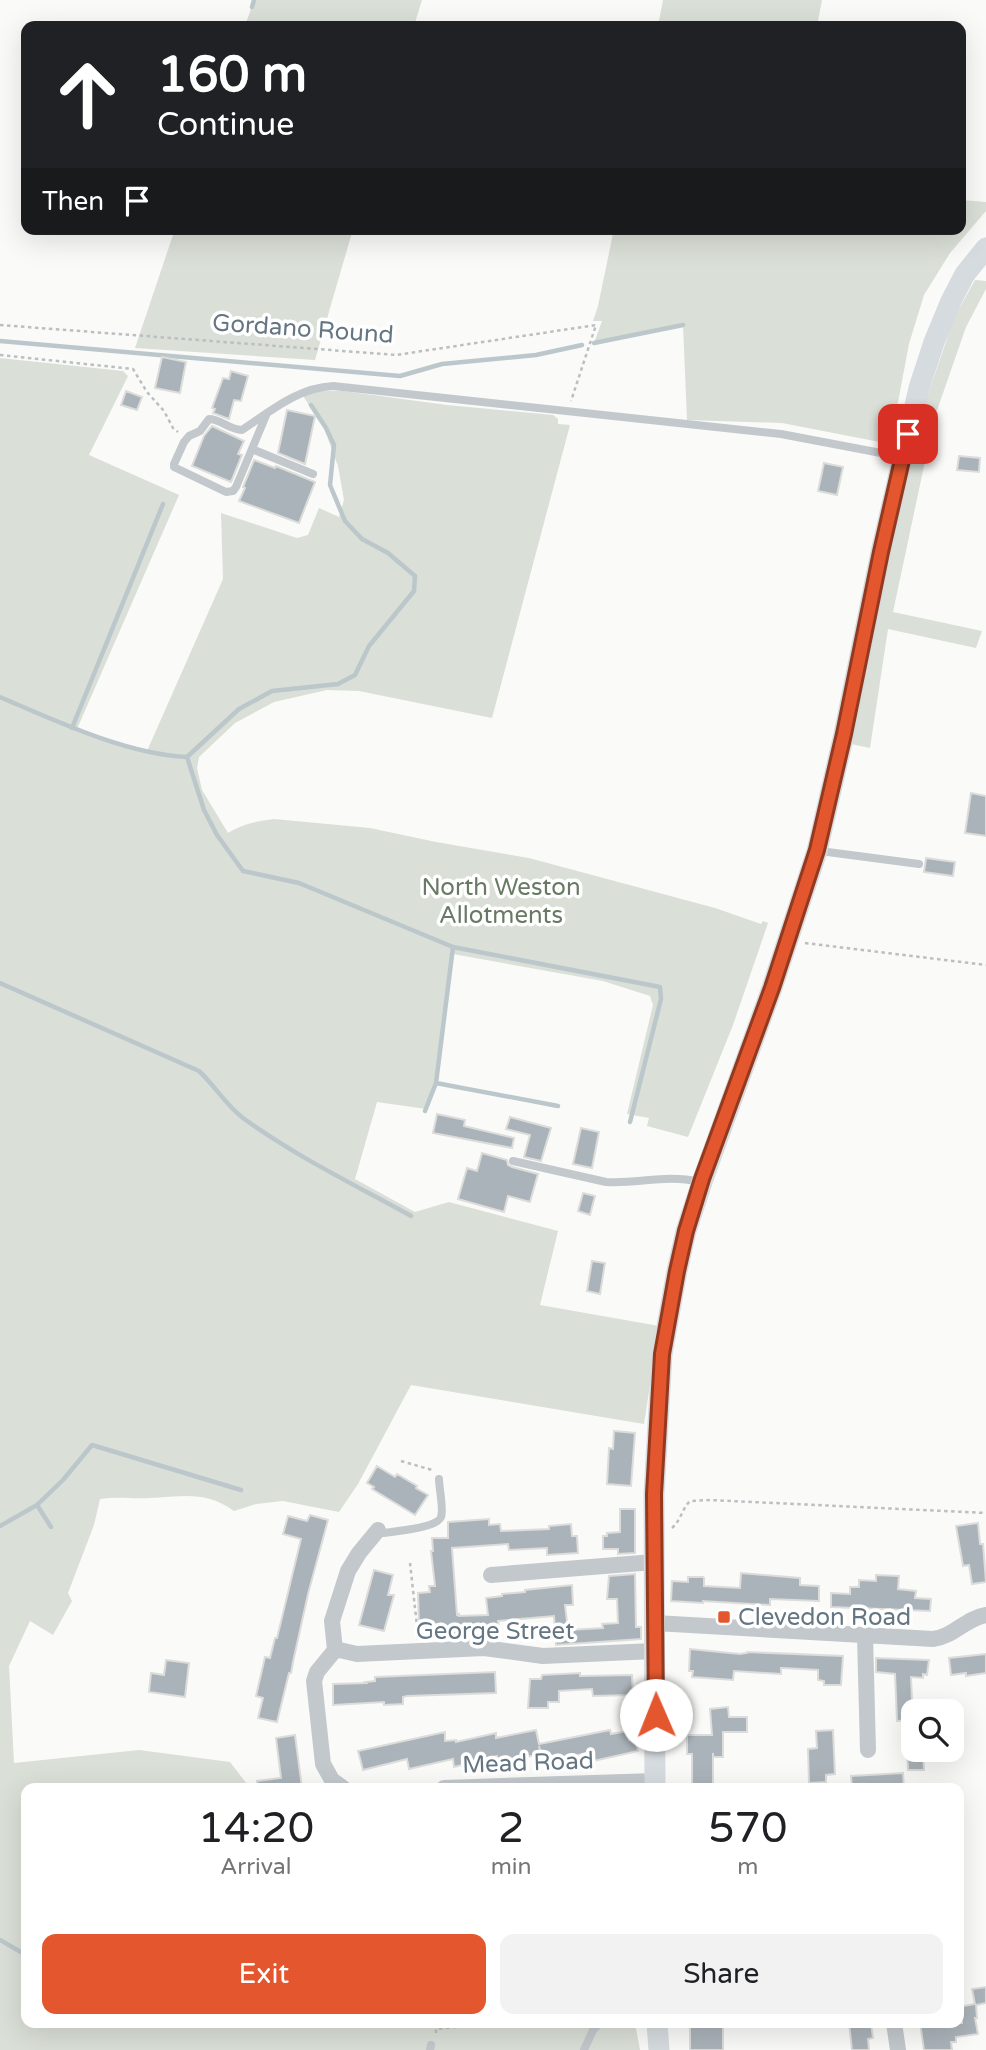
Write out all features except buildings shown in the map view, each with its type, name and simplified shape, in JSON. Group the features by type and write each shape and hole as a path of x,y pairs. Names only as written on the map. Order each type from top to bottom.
{"main road":[{"path":"655,1783 654,1494 662,1354 686,1231 817,850 919,388 951,301 965,274 986,248"},
{"path":"657,2028 659,2050"}],"street":[{"path":"336,1783 324,1768 314,1684 317,1672 335,1649 332,1621 348,1571 376,1528"},
{"path":"489,1575 654,1562"},
{"path":"655,1623 940,1638 971,1619 986,1615"},
{"path":"865,1636 869,1750"},
{"name":"George Street","path":"335,1649 357,1654 484,1648 543,1656 654,1651"},
{"path":"895,2028 898,2050"}],"lane":[{"path":"267,413 236,488 229,492 174,467 186,439 211,419 238,430 291,398 309,390 333,386 781,434 902,457"},
{"path":"252,449 313,474"},
{"path":"817,850 919,864"},
{"path":"513,1161 606,1182 621,1183 673,1177 701,1183"},
{"path":"376,1528 433,1525 441,1517 439,1479"},
{"path":"584,2050 594,2028"}],"path":[{"name":"Gordano Round","path":"0,325 396,355 596,325 568,411"},
{"path":"0,355 133,369 151,398 164,411 175,431 186,439"},
{"path":"787,941 986,965"},
{"path":"401,1461 436,1472 439,1479"},
{"path":"654,1538 668,1532 678,1523 684,1506 690,1501 986,1513"},
{"path":"410,1563 420,1652"},
{"path":"431,2048 437,2044 436,2029 446,2028"}],"green space":[{"path":"254,0 422,0 416,21 247,21"},
{"path":"663,0 822,0 818,21 659,21"},
{"path":"966,200 986,202 986,211 966,234"},
{"path":"173,235 351,235 315,360 135,348"},
{"path":"613,235 965,235 950,253 924,295 909,344 890,444 782,423 687,420 683,325 594,343 602,321 593,321"},
{"path":"975,280 986,281 986,289 966,327 934,419 893,612 982,631 976,648 888,629 870,748 851,744 901,500 922,412 954,318"},
{"name":"North Weston Allotments","path":"0,358 123,371 128,376 89,455 179,495 77,729 147,751 223,579 221,513 297,538 308,535 319,508 339,517 344,500 338,466 324,428 303,396 318,391 343,391 447,405 553,415 558,419 558,424 570,425 492,718 359,691 327,690 274,702 235,723 199,757 197,768 202,790 228,833 250,823 274,819 370,828 529,858 715,908 761,924 763,921 768,923 733,1025 688,1137 647,1126 649,1118 627,1114 653,1005 650,996 603,981 453,954 436,1083 426,1109 377,1102 355,1179 415,1212 449,1202 558,1231 540,1305 659,1326 644,1424 411,1385 358,1484 339,1512 283,1501 256,1504 234,1511 213,1500 193,1496 100,1499 94,1525 68,1593 72,1601 53,1635 30,1621 9,1666 14,1763 139,1750 230,1762 246,1783 21,1783 21,2028 636,2028 640,2050 0,2050"}],"waterway":[{"path":"252,7 254,0"},
{"path":"594,343 683,325"},
{"path":"0,341 400,376 442,364 536,355 582,345"},
{"path":"0,697 116,743 164,755 187,757 239,709 272,691 338,684 355,675 369,646 414,591 415,576 388,553 362,539 345,521 330,485 334,445 311,405"},
{"path":"72,728 163,504"},
{"path":"187,757 204,810 217,835 243,871 299,883 453,947 660,987 661,999 630,1122"},
{"path":"425,1111 436,1083 453,947"},
{"path":"0,983 199,1071 237,1113 263,1132 411,1216"},
{"path":"436,1083 558,1106"},
{"path":"0,1526 37,1505 63,1480 92,1445 241,1490"},
{"path":"37,1505 51,1527"},
{"path":"0,1940 21,1952"}],"place":[{"name":"Clevedon Road","path":"724,1617"}],"route":[{"path":"656,1715 654,1494 662,1354 677,1271 702,1179 772,988 817,850 908,434"}]}
